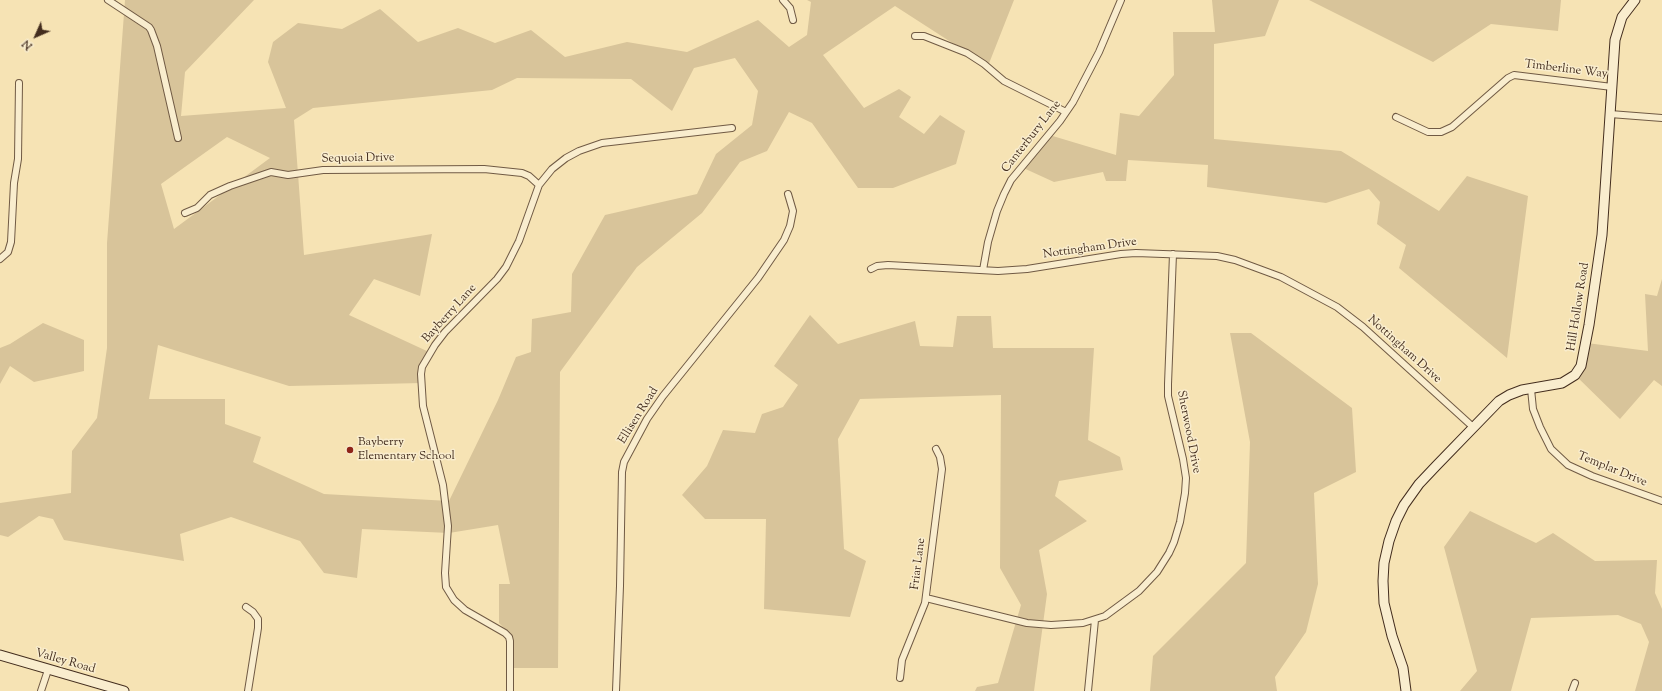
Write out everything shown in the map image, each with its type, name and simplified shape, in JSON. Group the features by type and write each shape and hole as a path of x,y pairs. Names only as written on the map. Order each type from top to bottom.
{"street":[{"path":"108,0 149,27 151,30 157,46 178,138"},
{"path":"783,0 790,8 793,20"},
{"name":"Canterbury Lane","path":"983,270 988,242 997,211 1004,194 1016,174 1073,102 1099,52 1121,0"},
{"name":"Hill Hollow Road","path":"1406,691 1403,668 1392,636 1384,603 1383,581 1389,541 1396,521 1404,505 1417,488 1499,401 1509,395 1562,383 1575,375 1581,366 1589,325 1602,235 1615,40 1622,17 1635,0"},
{"path":"915,36 924,36 967,53 984,64 1004,81 1066,112"},
{"name":"Timberline Way","path":"1396,117 1428,132 1441,132 1452,127 1508,78 1514,75 1612,87"},
{"path":"0,259 8,252 12,242 14,182 18,159 19,82"},
{"path":"1610,114 1662,118"},
{"name":"Bayberry Lane","path":"510,691 510,641 508,637 504,633 465,610 454,600 446,587 445,572 448,526 443,485 423,406 421,374 425,360 434,345 506,268 519,241 539,185 552,169 566,158 592,146 620,140 732,128"},
{"name":"Sequoia Drive","path":"185,213 197,208 210,195 230,186 271,172 288,175 323,170 484,169 522,173 529,176 539,185"},
{"name":"Ellisen Road","path":"616,691 622,472 624,462 647,419 663,396 758,278 784,240 790,226 793,212 788,194"},
{"name":"Nottingham Drive","path":"871,269 877,266 888,265 998,271 1027,270 1121,254 1217,256 1235,260 1281,277 1331,304 1363,327 1473,427"},
{"name":"Sherwood Drive","path":"926,598 1027,623 1051,625 1083,623 1105,616 1127,600 1157,572 1169,553 1180,522 1186,478 1178,432 1168,396 1173,254"},
{"name":"Templar Drive","path":"1531,389 1533,410 1540,427 1552,449 1568,464 1592,476 1662,501"},
{"name":"Friar Lane","path":"900,678 902,660 926,598 942,468 940,457 936,449"},
{"path":"246,607 253,612 258,619 258,628 248,691"},
{"path":"1088,691 1095,620"},
{"name":"Valley Road","path":"0,655 124,691"},
{"path":"41,691 48,670"},
{"path":"1572,691 1575,683"}],"shaded area":[{"path":"125,0 254,0 185,72 181,116 286,108 268,62 273,42 298,23 342,29 380,9 418,42 458,28 495,43 531,30 565,57 627,42 687,52 758,20 789,47 807,35 811,2 807,0 1014,0 988,66 895,6 823,55 864,108 899,89 911,97 899,117 924,134 940,115 965,131 956,164 893,188 858,188 812,123 789,112 767,151 740,162 702,213 637,267 560,372 558,668 514,668 513,637 499,623 499,584 510,584 498,525 449,533 362,529 357,578 324,573 300,541 231,517 180,534 184,561 64,540 53,519 39,516 8,537 0,535 0,503 71,493 72,451 97,418 107,348 107,243","holes":["735,58 758,91 752,125 716,154 697,194 605,215 572,274 571,312 532,319 531,352 516,357 498,400 449,501 324,494 253,462 261,437 225,424 225,399 149,399 158,345 289,386 422,383 429,352 349,315 374,279 420,296 432,234 304,255 294,120 313,108 492,90 517,78 631,79 672,111 694,68","227,137 270,158 174,229 161,184"]},
{"path":"1212,0 1279,0 1265,36 1214,44 1214,139 1341,151 1439,211 1467,176 1528,196 1507,358 1399,268 1406,245 1377,224 1380,202 1369,189 1326,203 1207,187 1208,165 1128,160 1126,181 1106,181 1103,172 1054,182 1019,166 1046,134 1116,155 1120,113 1139,116 1174,75 1173,32 1215,32"},
{"path":"1309,0 1561,0 1558,31 1491,24 1433,62"},
{"path":"1662,279 1662,386 1654,380 1620,419 1574,374 1587,343 1648,351 1645,294 1657,296"},
{"path":"810,315 838,344 915,321 920,346 953,347 957,316 991,316 993,348 1094,348 1088,440 1120,457 1123,470 1059,481 1055,496 1087,521 1039,550 1047,594 1034,691 975,691 977,687 998,683 1021,605 1000,568 1001,395 860,399 838,439 844,549 866,561 850,617 764,609 766,519 705,519 682,495 707,466 723,430 755,433 762,414 783,407 798,385 774,366"},
{"path":"43,323 84,340 84,371 34,382 10,366 0,384 0,348 10,344"},
{"path":"1230,333 1251,333 1352,408 1356,472 1314,493 1318,584 1306,632 1275,677 1277,691 1150,691 1153,656 1246,563 1250,442"},
{"path":"1470,511 1536,543 1553,533 1595,561 1657,560 1655,593 1662,609 1662,691 1635,691 1649,642 1641,624 1618,615 1531,618 1511,691 1460,691 1477,671 1444,547"}],"place":[{"name":"Bayberry Elementary School","path":"350,450"}]}
